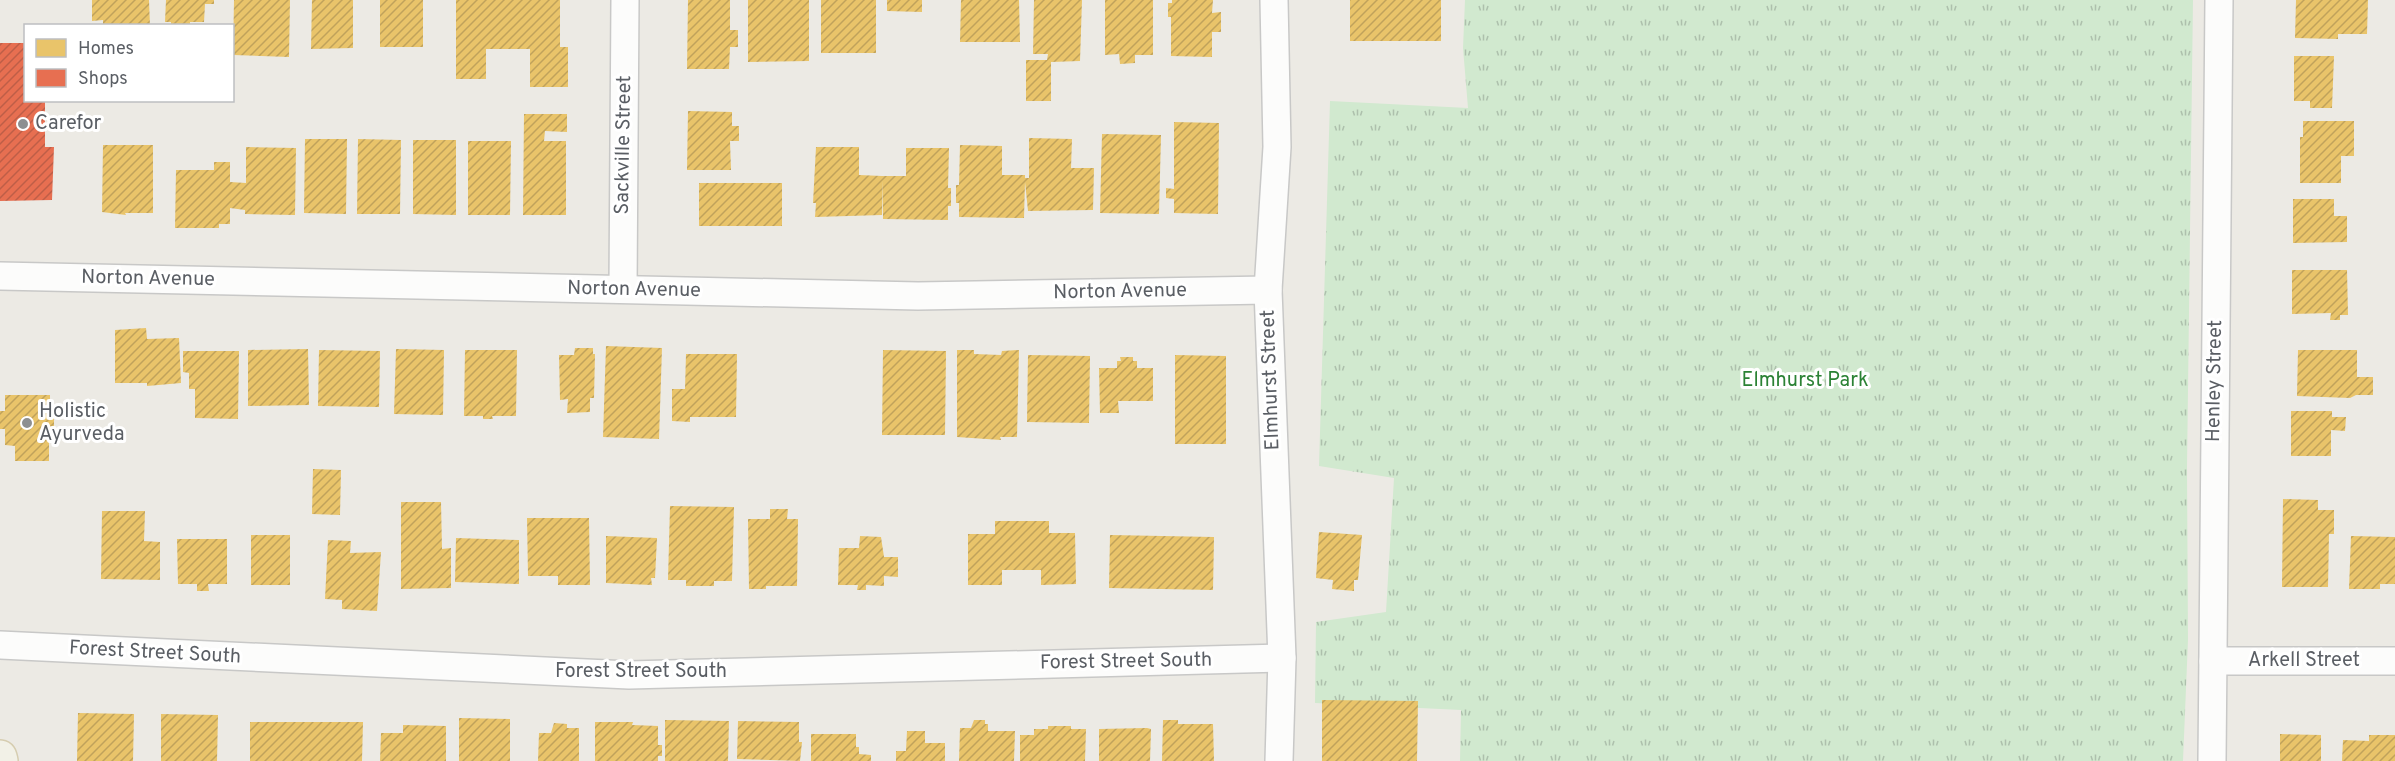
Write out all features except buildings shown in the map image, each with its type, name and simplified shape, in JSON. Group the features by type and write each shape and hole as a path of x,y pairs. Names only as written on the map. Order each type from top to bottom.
{"street":[{"name":"Sackville Street","path":"623,289 625,0"},
{"name":"Elmhurst Street","path":"1274,0 1277,147 1268,290 1282,658 1279,761"},
{"name":"Henley Street","path":"2212,761 2219,0"},
{"name":"Norton Avenue","path":"0,276 918,296 1268,290"},
{"name":"Forest Street South","path":"0,645 629,675 1282,658"},
{"name":"Arkell Street","path":"2213,661 2395,661"}],"green space":[{"name":"Elmhurst Park","path":"1465,0 2193,0 2187,468 2188,640 2183,761 1460,761 1461,710 1315,703 1316,622 1386,612 1394,478 1319,466 1330,101 1468,108 1463,48"}],"place":[{"name":"Carefor","path":"23,124"},
{"name":"Holistic Ayurveda","path":"27,423"}]}
